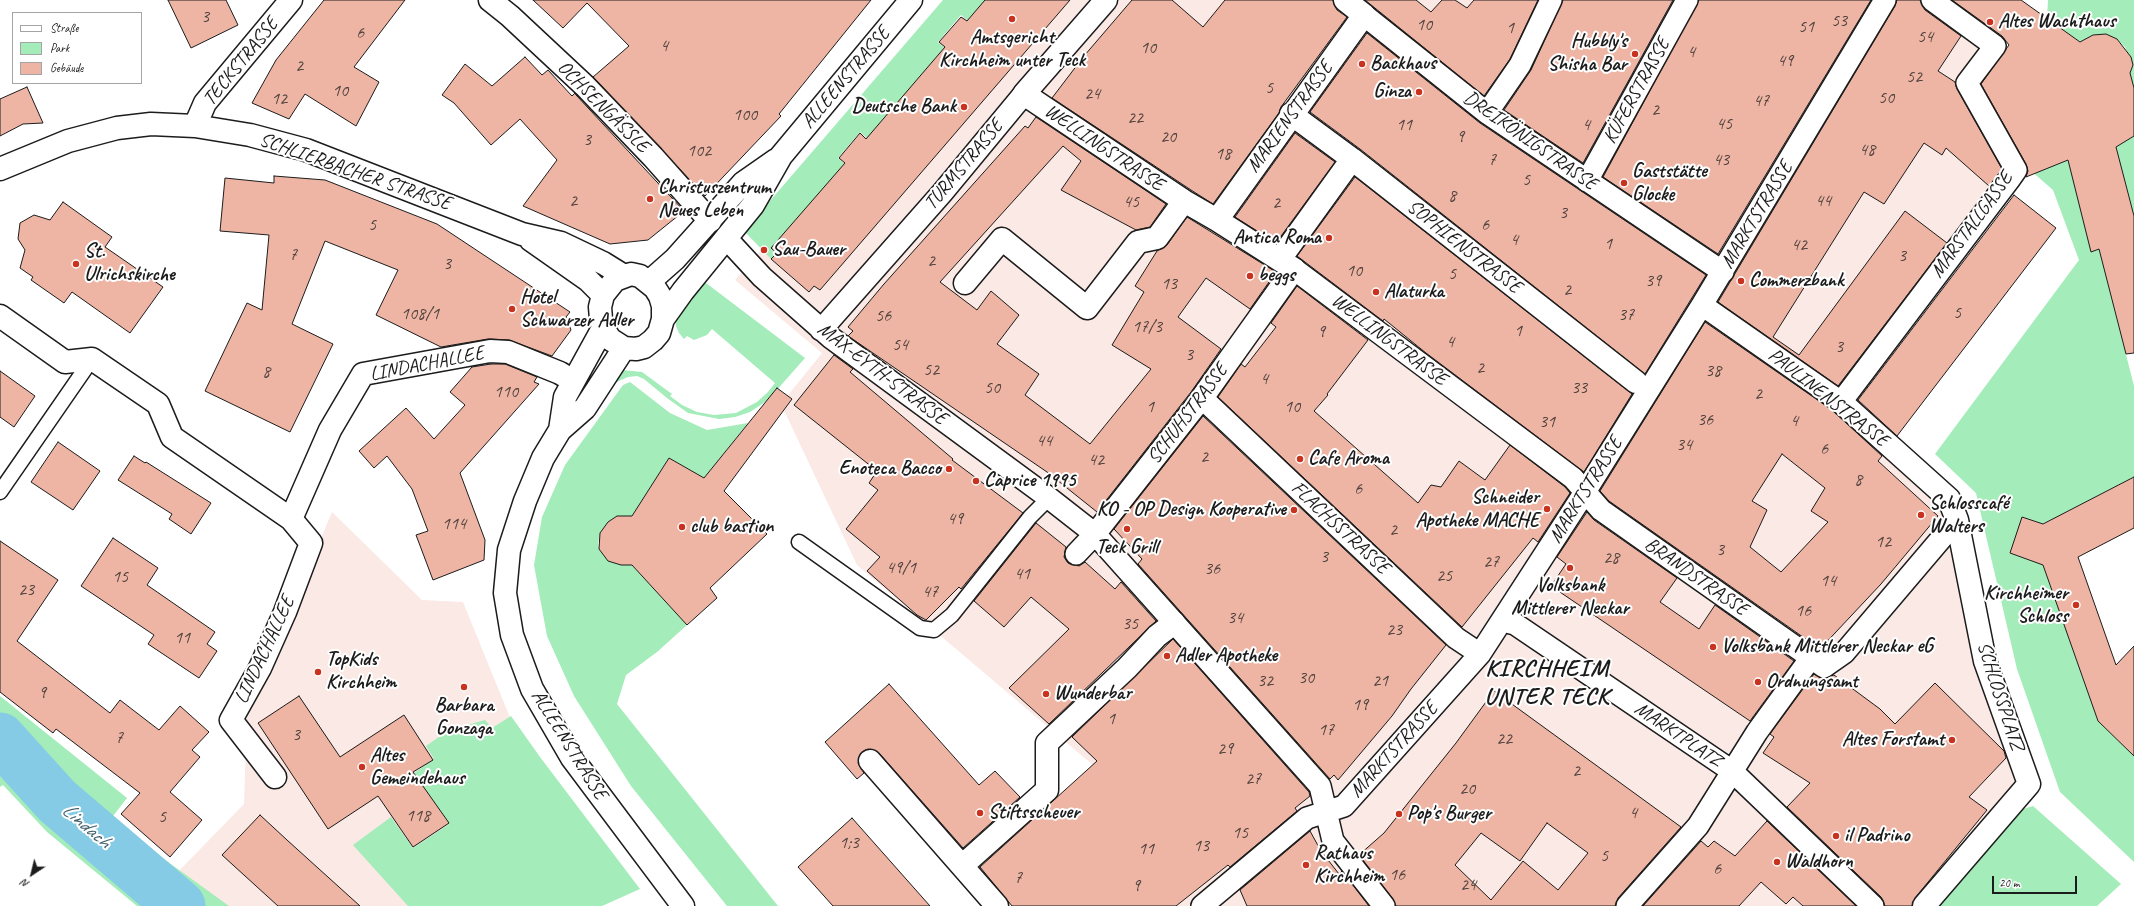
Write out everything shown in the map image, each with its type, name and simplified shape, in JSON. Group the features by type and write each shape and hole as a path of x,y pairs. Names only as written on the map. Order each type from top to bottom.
{"street":[{"name":"TECKSTRASSE","path":"195,126 205,103 291,0"},
{"name":"OCHSENGÄSSLE","path":"490,0 510,16 585,86 653,157 710,221"},
{"name":"ALLEENSTRASSE","path":"683,906 572,758 532,689 512,635 506,594 509,550 525,501 543,458 560,430 585,408 624,348 636,350 644,347 658,333 663,319 753,205 782,156 911,0"},
{"name":"TURMSTRASSE","path":"822,330 942,193 1024,94 1106,0"},
{"name":"DREIKÖNIGSTRASSE","path":"1346,0 1487,113 1723,272"},
{"path":"1487,113 1520,65 1550,0"},
{"name":"KÜFERSTRASSE","path":"1587,181 1687,0"},
{"name":"MARKTSTRASSE","path":"1202,906 1307,818 1344,806 1480,654 1585,492 1723,272 1885,0"},
{"name":"MARSTALLGASSE","path":"1841,402 2016,170 1967,83 1995,46 1932,0"},
{"name":"MARIENSTRASSE","path":"1217,220 1291,114 1364,15"},
{"name":"WELLINGSTRASSE","path":"1024,94 1184,201 1287,264 1573,478 1585,492"},
{"name":"SOPHIENSTRASSE","path":"1291,114 1352,159 1636,382"},
{"name":"SCHLIERBACHER STRASSE","path":"0,169 68,141 117,128 151,124 195,126 250,135 306,150 522,234 561,243 603,263 624,276"},
{"name":"ALLEENSTRASSE","path":"649,282 674,259 743,183 782,156"},
{"name":"SCHUHSTRASSE","path":"1076,554 1095,534 1202,398 1352,159"},
{"name":"WELLINGSTRASSE","path":"965,283 1002,239 1087,308 1138,242 1157,238 1184,201"},
{"name":"SCHLIERBACHER STRASSE","path":"522,234 588,280 603,296"},
{"name":"MAX-EYTH-STRASSE","path":"726,238 762,277 822,330 1049,498 1095,534 1320,786 1334,841 1384,906"},
{"path":"624,348 610,339 604,328 600,307 603,296 615,280 624,276 640,276 649,282 660,296 663,306 663,319"},
{"name":"PAULINENSTRASSE","path":"1702,305 1841,402 1950,499 1957,520"},
{"path":"0,316 65,362 92,359"},
{"name":"ALLEENSTRASSE","path":"560,430 565,397 604,328"},
{"name":"LINDACHALLEE","path":"291,519 330,430 363,374 490,351 508,352 560,373 573,381"},
{"name":"LINDACHALLEE","path":"92,359 158,404 172,437 291,519 311,543 282,619 260,668 231,720 275,777"},
{"name":"FLACHSSTRASSE","path":"1202,398 1456,638 1480,654"},
{"name":"BRANDSTRASSE","path":"1585,492 1600,510 1810,659"},
{"path":"1810,659 1824,668 1844,653 1957,520"},
{"name":"SCHLOSSPLATZ","path":"1924,906 2029,784 1985,661 1957,520"},
{"name":"MARKTPLATZ","path":"1503,620 1515,624 1732,771 1873,906"},
{"path":"963,865 1047,790 1047,743 1127,668 1157,636 1174,623"},
{"name":"MARKTPLATZ","path":"1627,906 1698,826 1757,732 1810,659"},
{"path":"870,761 963,865 997,906"}],"lane":[{"path":"0,492 92,359"},
{"path":"799,542 920,628 934,630 952,615 1030,517 1049,498"}],"shaded area":[{"path":"977,0 1923,0 1981,43 1958,77 2009,169 1831,403 1946,508 2021,780 1916,906 1012,906 1133,799 857,565 781,404 822,353 735,280"},
{"path":"332,512 422,600 463,602 524,752 568,906 207,906 174,876 244,804 247,715"}],"green space":[{"path":"943,0 992,0 972,24 961,15 938,42 949,52 872,142 860,132 838,158 849,168 771,259 744,231"},
{"path":"2048,0 2134,0 2134,88 2130,73 2133,65 2125,47 2117,39 2106,34 2093,35 2080,42 2047,19"},
{"path":"2134,136 2134,216 2116,147"},
{"path":"2068,160 2096,237 2134,386 2134,477 2043,524 2023,517 2010,553 2043,565 2098,721 2129,751 2134,746 2134,862 2060,792 2017,669 1976,493 1935,454 2079,260 2053,190 2030,170 2041,171"},
{"path":"702,280 805,358 768,400 750,412 735,417 719,419 688,413 644,379 637,376 628,377 612,384 622,370 642,372 672,394 670,396 682,405 697,412 714,415 736,413 757,402 768,392 775,383 712,329 707,335 694,340 687,336 684,339 679,333 676,326 676,318"},
{"path":"630,382 670,413 707,430 748,423 704,478 669,458 632,516 617,516 608,522 600,533 598,543 599,549 609,561 621,565 632,565 687,625 657,652 626,675 617,704 778,906 727,906 631,786 574,696 547,636 534,565 542,517 565,465 623,385"},
{"path":"0,696 127,798 110,820 229,906 137,906 47,832 3,785 0,787"},
{"path":"511,716 540,757 640,889 602,906 408,906 353,845 391,817 413,848 449,824 414,773 434,759 426,746 449,730 485,720 492,728"},
{"path":"2033,806 2121,884 2097,906 1933,906 2020,810"}],"building":[{"path":"168,0 226,0 238,25 191,48"},
{"path":"324,0 405,0 354,67 379,82 356,126 305,94 289,119 252,103 276,60"},
{"path":"533,0 871,0 779,114 781,116 705,196 593,77 629,46 587,3 563,28"},
{"path":"985,0 1070,0 820,290 814,286 809,292 771,259 777,253 771,248 845,163 839,158 860,133 866,139 945,47 939,42 961,17 967,21"},
{"path":"1132,0 1172,0 1203,27 1225,0 1333,0 1337,10 1347,17 1281,107 1279,113 1213,204 1052,98 1084,56"},
{"path":"1365,0 1416,0 1431,12 1442,0 1455,0 1467,8 1474,0 1538,0 1510,59 1484,96"},
{"path":"1563,0 1673,0 1583,163 1504,110 1531,70"},
{"path":"1699,0 1871,0 1718,254 1603,177"},
{"path":"1897,0 1920,0 1925,10 1961,36 1938,71 1955,82 1957,89 2002,169 1989,186 1946,148 1942,155 1924,143 1884,204 1864,192 1773,337 1799,355 1905,211 1947,243 1838,386 1718,302 1895,6"},
{"path":"1952,0 2021,0 2080,42 2093,35 2106,34 2117,39 2131,57 2133,65 2130,73 2134,88 2134,136 2116,147 2134,216 2134,353 2126,354 2099,249 2091,252 2068,160 2026,177 2028,171 2026,164 1981,84 2009,45 2002,36"},
{"path":"1367,33 1480,123 1706,275 1645,374 1360,149 1310,112"},
{"path":"525,57 542,75 548,70 572,96 575,93 684,211 648,240 610,244 523,206 557,160 520,119 491,145 454,103 442,95 465,64 492,86"},
{"path":"27,87 43,123 23,124 0,136 0,99"},
{"path":"1036,117 1166,204 1150,227 1136,230 1061,190 1081,161 1063,146 940,282 977,310 991,291 1019,315 997,344 1039,374 1025,395 1090,444 1151,369 1112,345 1144,292 1135,286 1157,251 1167,245 1187,217 1276,272 1250,309 1206,278 1178,317 1221,349 1191,392 1097,512 1047,472 848,336 853,331 848,327 884,284 1025,126 1028,128"},
{"path":"1295,133 1335,162 1276,243 1235,217"},
{"path":"274,176 325,180 437,224 570,312 566,317 571,330 552,356 509,340 488,339 441,347 376,315 398,270 325,241 292,324 333,344 290,432 205,391 247,303 262,310 269,235 220,231 225,178 274,183"},
{"path":"1355,177 1632,394 1584,472 1426,353 1384,319 1383,321 1297,256"},
{"path":"2014,195 2056,228 1897,436 1858,400"},
{"name":"St. Ulrichskirche","path":"63,202 112,237 105,247 163,287 130,333 72,292 64,303 31,280 33,277 20,268 25,250 18,239 20,223 34,215 50,220"},
{"path":"1297,286 1368,340 1327,394 1328,395 1314,411 1418,503 1431,485 1441,487 1459,461 1485,480 1510,445 1565,487 1570,493 1538,542 1533,538 1462,627 1218,397 1241,364 1245,367 1276,327 1271,323"},
{"path":"1705,322 1832,410 1882,456 1878,461 1938,516 1881,584 1820,649 1609,501 1600,491","holes":["1782,454 1825,488 1811,511 1828,522 1781,572 1750,547 1767,510 1752,501"]},
{"path":"834,355 853,369 850,372 953,459 952,460 1023,513 961,589 959,587 926,620 917,615 867,571 880,557 846,529 878,490 869,483 877,471 794,405"},
{"path":"491,364 505,364 537,377 534,382 539,384 460,473 485,540 484,560 433,580 416,535 428,531 412,489 387,456 374,468 359,451 406,408 434,439 465,405 450,392 472,367"},
{"path":"0,371 35,396 14,427 0,417"},
{"name":"club bastion","path":"777,388 792,399 724,491 767,534 710,588 717,598 687,625 632,565 621,565 608,561 599,549 600,533 608,522 617,516 632,516 669,458 704,478"},
{"path":"1203,416 1446,645 1411,689 1392,716 1338,780 1334,775 1330,779 1138,564 1142,559 1114,529"},
{"path":"58,442 100,471 73,510 31,482"},
{"path":"134,456 211,503 191,534 169,519 172,514 118,480"},
{"name":"Kirchheimer Schloss","path":"2134,477 2134,528 2078,557 2116,665 2134,646 2134,756 2098,721 2043,565 2010,553 2022,517 2043,524"},
{"name":"Volksbank Mittlerer Neckar eG","path":"1587,512 1594,520 1677,578 1660,602 1699,629 1715,605 1794,661 1750,721 1551,586 1566,564 1557,557"},
{"path":"1036,523 1066,547 1064,557 1068,563 1079,566 1085,562 1115,589 1121,582 1156,621 1049,724 1009,688 1069,629 1031,597 1004,627 974,601"},
{"path":"113,538 158,568 147,585 215,632 207,644 217,651 199,678 148,644 154,635 81,586"},
{"path":"0,541 58,580 17,641 110,713 120,700 159,730 180,706 209,732 192,750 200,757 170,792 202,820 170,857 121,814 140,793 56,729 53,733 0,692"},
{"path":"1173,639 1309,792 1310,796 1295,808 1297,811 1230,867 1228,865 1176,906 1012,906 980,867 1097,761 1072,737"},
{"path":"1814,674 1824,679 1834,675 1880,709 1895,724 1935,683 2004,751 2006,758 1969,797 1987,810 1915,898 1912,906 1885,906 1881,897 1787,807 1810,783 1763,753 1774,737 1770,734"},
{"path":"889,684 979,785 995,771 1020,797 963,848 879,753 868,749 862,752 858,763 864,773 857,779 825,742"},
{"path":"1494,691 1681,827 1618,898 1615,906 1396,906 1393,899 1359,855 1384,833 1456,743","holes":["1547,823 1588,853 1558,890 1523,861 1491,900 1455,865 1481,833 1520,861"]},
{"path":"299,696 340,757 404,715 433,760 413,772 449,823 413,847 378,796 328,829 258,723"},
{"path":"260,815 360,906 278,906 222,855"},
{"path":"852,818 930,906 833,906 798,867"},
{"path":"1767,821 1856,906 1803,906 1793,897 1786,904 1761,882 1739,906 1643,906 1701,841 1708,847 1714,841 1735,856"},
{"name":"Rathaus Kirchheim","path":"1310,831 1321,851 1339,874 1342,871 1369,906 1247,906 1240,890"}],"waterway":[{"name":"Lindach","path":"0,738 57,801 180,906"}],"place":[{"name":"Amtsgericht Kirchheim unter Teck","path":"1012,19"},
{"name":"Altes Wachthaus","path":"1990,22"},
{"name":"Hubbly's Shisha Bar","path":"1635,54"},
{"name":"Backhaus","path":"1362,64"},
{"name":"Ginza","path":"1419,92"},
{"name":"Deutsche Bank","path":"964,107"},
{"name":"Gaststätte Glocke","path":"1624,183"},
{"name":"Christuszentrum Neues Leben","path":"650,199"},
{"name":"Antica Roma","path":"1329,238"},
{"name":"Sau-Bauer","path":"764,250"},
{"name":"St. Ulrichskirche","path":"76,264"},
{"name":"beggs","path":"1250,276"},
{"name":"Commerzbank","path":"1741,281"},
{"name":"Alaturka","path":"1376,292"},
{"name":"Hotel Schwarzer Adler","path":"512,309"},
{"name":"Cafe Aroma","path":"1300,459"},
{"name":"Enoteca Bacco","path":"949,469"},
{"name":"Caprice 1995","path":"976,481"},
{"name":"Schneider Apotheke MACHE","path":"1547,509"},
{"name":"KO - OP Design Kooperative","path":"1294,510"},
{"name":"Schlosscafé Walters","path":"1921,515"},
{"name":"club bastion","path":"682,527"},
{"name":"Teck Grill","path":"1127,529"},
{"name":"Volksbank Mittlerer Neckar","path":"1570,568"},
{"name":"Kirchheimer Schloss","path":"2076,605"},
{"name":"Volksbank Mittlerer Neckar eG","path":"1713,647"},
{"name":"Adler Apotheke","path":"1167,656"},
{"name":"TopKids Kirchheim","path":"318,672"},
{"name":"Ordnungsamt","path":"1758,682"},
{"name":"Barbara Gonzaga","path":"464,687"},
{"name":"Wunderbar","path":"1046,694"},
{"name":"Altes Forstamt","path":"1952,740"},
{"name":"Altes Gemeindehaus","path":"362,767"},
{"name":"Stiftsscheuer","path":"980,813"},
{"name":"Pop's Burger","path":"1399,814"},
{"name":"il Padrino","path":"1836,836"},
{"name":"Waldhorn","path":"1777,862"},
{"name":"Rathaus Kirchheim","path":"1306,865"}],"district":[{"name":"KIRCHHEIM UNTER TECK","path":"1547,684"}]}
